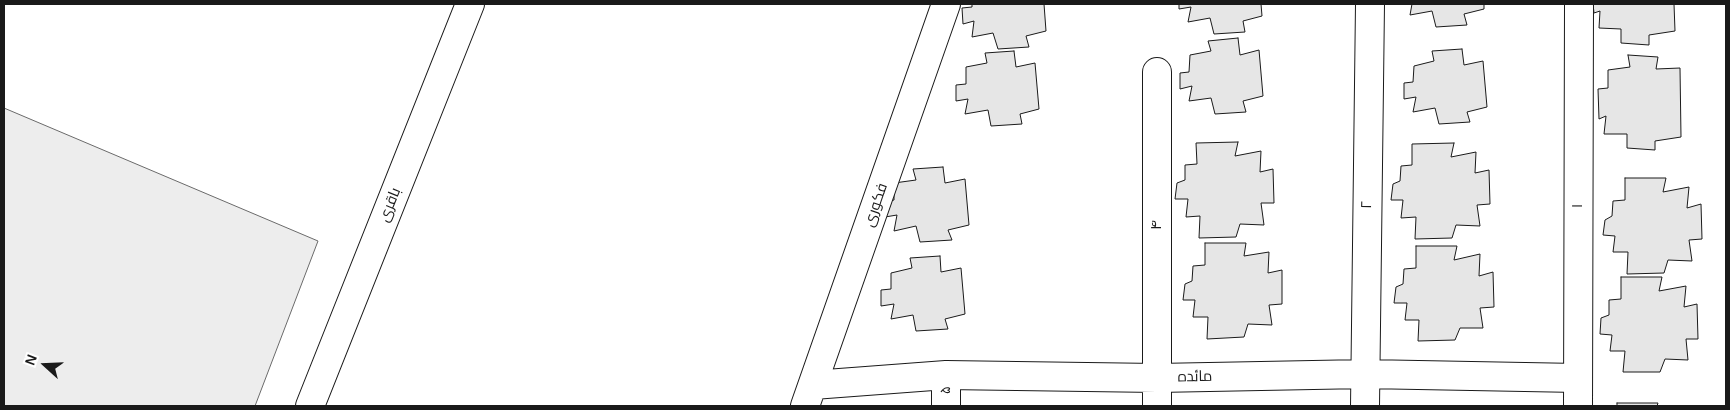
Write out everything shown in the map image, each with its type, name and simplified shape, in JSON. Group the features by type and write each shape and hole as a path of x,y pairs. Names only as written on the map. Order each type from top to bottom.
{"street":[{"name":"باقری","path":"310,406 470,4"},
{"name":"فکوری","path":"809,396 946,4"},
{"name":"۲","path":"1365,406 1370,4"},
{"name":"۱","path":"1578,406 1579,6"},
{"name":"۴","path":"1157,72 1157,406"},
{"name":"مائده","path":"809,396 946,375 1157,378 1365,374 1578,378"},
{"name":"۵","path":"946,375 946,406"}],"shaded area":[{"path":"4,108 318,241 255,406 4,406"}],"building":[{"path":"972,4 1044,4 1046,31 1026,36 1029,47 998,49 993,33 972,37 974,21 963,24 962,8 972,7"},
{"path":"1179,4 1261,4 1262,16 1243,21 1245,32 1214,34 1210,18 1188,22 1191,7 1179,9"},
{"path":"1412,4 1484,4 1484,9 1464,14 1467,25 1436,27 1432,11 1410,15"},
{"path":"1593,4 1674,4 1675,31 1649,35 1649,45 1621,43 1621,29 1599,28 1600,11 1594,13"},
{"path":"1238,38 1240,55 1259,50 1263,96 1243,101 1246,112 1215,114 1211,98 1189,101 1192,86 1180,89 1180,73 1189,72 1190,55 1211,51 1208,41"},
{"path":"1462,49 1464,65 1483,61 1487,107 1467,112 1470,122 1439,124 1435,108 1413,112 1416,97 1404,99 1404,83 1413,82 1414,66 1434,61 1432,51"},
{"path":"1014,51 1016,67 1035,63 1039,109 1020,114 1022,124 991,126 988,110 965,114 968,99 956,101 956,85 966,84 966,67 987,63 985,53"},
{"path":"1628,55 1658,57 1656,69 1680,68 1681,137 1655,141 1655,150 1627,148 1627,134 1604,134 1606,116 1599,119 1598,89 1608,88 1608,70 1630,67"},
{"path":"1238,142 1235,156 1261,151 1260,172 1273,169 1274,203 1261,203 1264,225 1240,224 1236,237 1199,238 1200,216 1186,217 1188,199 1175,199 1177,183 1185,180 1185,165 1197,164 1196,143"},
{"path":"1454,143 1451,157 1476,152 1475,173 1489,170 1490,204 1477,205 1480,226 1456,225 1452,238 1415,239 1416,217 1401,218 1403,200 1391,200 1393,184 1400,181 1401,166 1412,165 1412,144"},
{"path":"943,167 945,183 965,179 969,225 948,230 952,240 920,242 916,226 894,231 897,215 885,217 885,202 894,200 894,183 916,180 913,169"},
{"path":"1625,178 1666,178 1663,192 1689,187 1687,208 1701,204 1702,239 1689,240 1692,261 1668,260 1664,273 1627,274 1628,252 1613,252 1615,236 1603,235 1605,220 1612,216 1613,201 1625,200"},
{"path":"1205,243 1246,243 1244,256 1269,252 1268,273 1282,270 1282,304 1269,305 1272,325 1248,324 1244,337 1207,339 1208,317 1193,317 1195,300 1183,300 1185,284 1192,281 1193,266 1205,265"},
{"path":"1416,246 1457,246 1454,260 1480,254 1479,276 1493,272 1494,307 1480,308 1483,328 1460,328 1455,340 1418,341 1419,320 1405,320 1407,303 1394,303 1396,287 1403,284 1404,269 1416,268"},
{"path":"940,256 941,272 961,268 965,314 945,319 948,329 916,331 913,315 891,319 894,304 881,306 881,290 891,289 891,273 912,268 910,258"},
{"path":"1621,277 1662,277 1659,291 1686,286 1684,307 1697,304 1698,339 1686,339 1688,360 1665,359 1660,372 1623,372 1625,351 1610,351 1612,335 1600,334 1601,318 1609,315 1609,300 1621,299"},
{"path":"1617,403 1658,403 1657,406 1617,406"}]}
